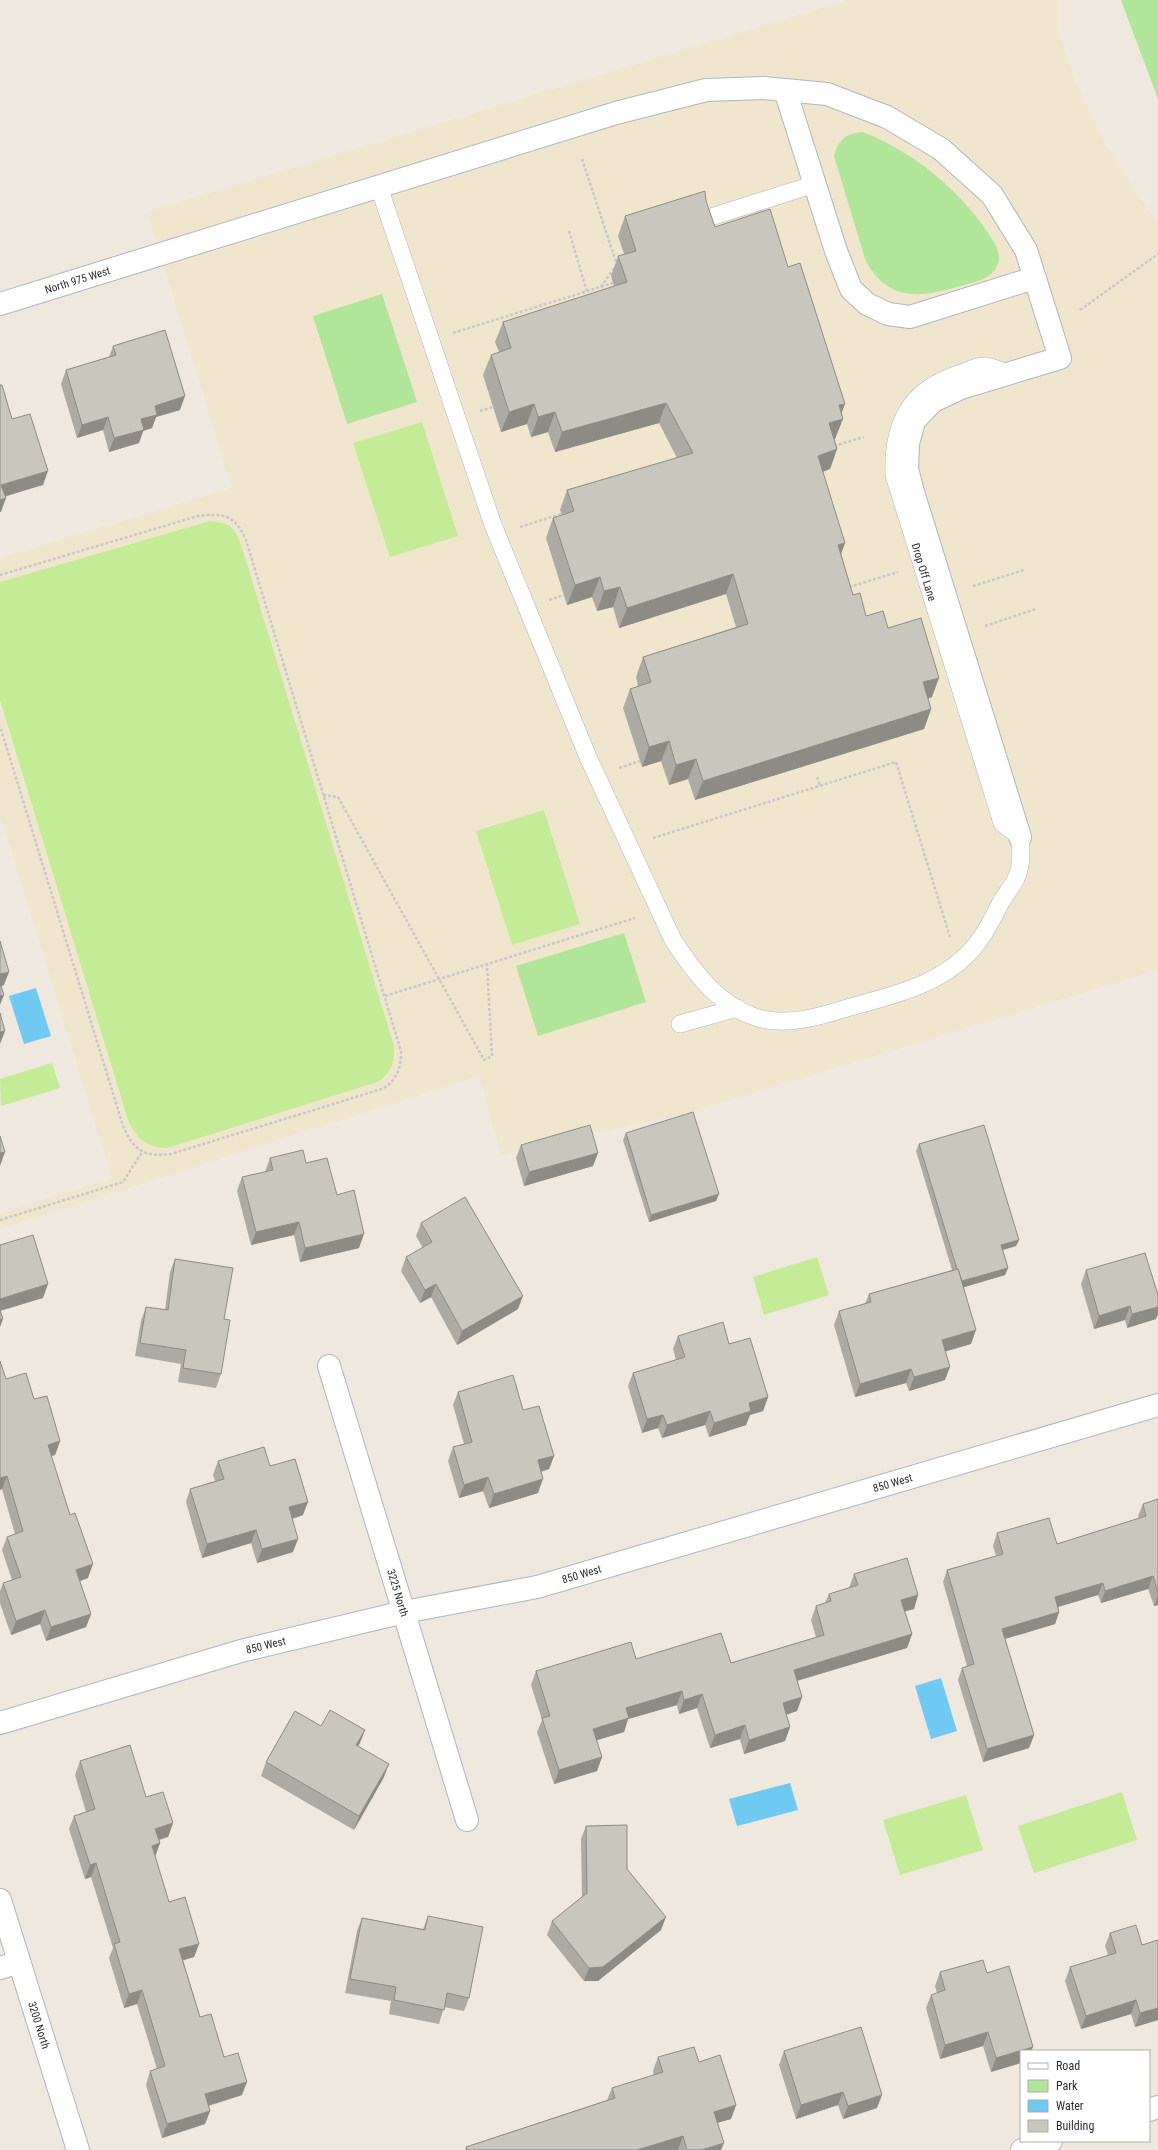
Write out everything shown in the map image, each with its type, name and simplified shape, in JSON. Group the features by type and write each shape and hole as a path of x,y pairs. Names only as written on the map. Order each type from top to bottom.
{"street":[{"name":"North 975 West","path":"0,304 616,113 706,90 764,88 827,94 887,117 941,149 992,195 1026,250 1060,358 961,388 933,401 914,421 908,444 906,469 1020,837"},
{"path":"785,90 836,251 851,289 867,304 888,314 910,317 1034,278"},
{"name":"3225 North","path":"328,1366 467,1820"},
{"name":"850 West","path":"0,1723 241,1651 404,1612 537,1587 1158,1405"},
{"name":"3200 North","path":"0,1900 10,1965 78,2150"},
{"path":"1022,2150 1048,2142"}],"lane":[{"path":"708,218 815,184"},
{"path":"379,186 493,525 588,757 673,940 690,965 709,988 737,1008 756,1018 782,1021 820,1016 897,994 929,982 952,968 975,946 997,911 1017,876 1021,855 1020,837"},
{"path":"680,1024 737,1008"}],"path":[{"path":"582,159 618,269"},
{"path":"569,231 587,292"},
{"path":"1080,310 1158,254"},
{"path":"600,287 616,264"},
{"path":"450,334 613,284"},
{"path":"476,412 493,407"},
{"path":"831,447 864,437"},
{"path":"0,575 198,516 218,514 232,520 241,529 246,540 401,1051 401,1062 396,1076 390,1084 382,1089 171,1154 156,1156 142,1152 130,1142 123,1126 0,726"},
{"path":"518,527 561,514"},
{"path":"846,588 906,570"},
{"path":"974,586 1024,570"},
{"path":"545,601 564,595"},
{"path":"985,626 1036,609"},
{"path":"616,769 640,761"},
{"path":"649,839 896,762 951,941"},
{"path":"817,777 820,786"},
{"path":"323,795 338,796 484,1060 492,1056 487,964"},
{"path":"385,996 636,917"},
{"path":"0,1220 123,1182 142,1152"}],"shaded area":[{"path":"848,0 1058,0 1057,28 1072,73 1103,140 1158,225 1158,970 690,1112 501,1155 479,1076 0,1229 0,1213 112,1179 0,814 0,558 232,488 147,212"}],"green space":[{"path":"1121,0 1158,0 1158,99"},
{"path":"862,132 898,149 916,160 948,186 963,201 988,233 997,248 999,262 991,274 973,283 922,294 909,294 897,291 886,285 876,276 866,262 834,156 840,142 843,139 851,134"},
{"path":"382,294 417,402 347,424 313,316"},
{"path":"422,422 458,536 390,557 353,443"},
{"path":"210,521 229,526 236,533 241,544 394,1046 394,1057 389,1071 378,1082 167,1148 153,1146 143,1141 131,1127 128,1120 0,700 0,582"},
{"path":"544,810 580,924 512,945 476,831"},
{"path":"624,933 646,1002 538,1036 516,966"},
{"path":"52,1063 60,1088 1,1106 0,1079"},
{"path":"817,1257 829,1295 764,1315 753,1277"},
{"path":"1122,1792 1137,1840 1034,1873 1018,1826"},
{"path":"966,1795 983,1850 900,1875 883,1820"}],"water":[{"path":"36,988 51,1036 24,1044 9,996"},
{"path":"941,1678 957,1731 931,1739 915,1686"},
{"path":"790,1783 798,1810 737,1826 729,1799"}],"building":[{"path":"705,191 706,201 715,227 770,209 788,267 800,263 845,404 839,405 843,419 829,423 837,449 818,456 845,543 838,545 853,595 860,593 866,616 883,611 888,628 921,618 939,678 923,682 931,709 703,781 696,759 676,765 669,741 649,747 630,689 651,682 643,657 748,624 733,574 627,608 620,587 604,591 600,577 575,585 553,518 574,511 567,490 693,453 666,403 562,432 555,412 538,417 534,404 509,412 491,355 511,348 503,322 627,282 618,256 636,251 625,216"},
{"path":"165,330 185,396 155,406 157,415 141,419 144,430 114,438 108,417 82,425 66,370 116,355 113,346"},
{"path":"0,385 2,385 12,419 30,414 48,471 1,485 6,498 0,500"},
{"path":"0,941 9,972 0,974"},
{"path":"0,983 4,995 0,996"},
{"path":"0,1013 5,1031 0,1032"},
{"path":"693,1112 719,1194 651,1215 626,1133"},
{"path":"590,1125 598,1153 529,1172 521,1145"},
{"path":"984,1125 1019,1240 1001,1245 1008,1268 962,1281 919,1144"},
{"path":"0,1136 5,1152 0,1153"},
{"path":"303,1150 306,1163 327,1158 337,1195 354,1190 364,1234 305,1248 299,1222 256,1232 242,1177 273,1170 270,1158"},
{"path":"465,1197 523,1296 462,1331 436,1284 425,1290 406,1257 432,1242 421,1223"},
{"path":"33,1235 48,1284 0,1299 0,1245"},
{"path":"1145,1253 1158,1295 1158,1307 1132,1314 1130,1306 1099,1316 1086,1270"},
{"path":"175,1259 233,1268 224,1319 230,1320 221,1374 183,1368 186,1350 140,1343 146,1307 168,1310"},
{"path":"958,1269 976,1330 942,1340 950,1367 914,1377 911,1369 860,1384 839,1311 871,1302 869,1294"},
{"path":"0,1310 3,1319 0,1320"},
{"path":"723,1322 729,1344 750,1338 768,1397 749,1403 751,1411 714,1423 710,1411 667,1425 663,1415 647,1419 633,1373 685,1357 678,1336"},
{"path":"0,1361 6,1379 26,1373 34,1399 47,1396 60,1441 48,1445 70,1515 75,1513 93,1564 76,1570 91,1614 51,1627 45,1610 16,1621 3,1583 21,1577 7,1537 23,1531 7,1476 0,1478"},
{"path":"513,1375 523,1410 539,1406 554,1456 538,1460 543,1479 494,1494 488,1477 464,1485 453,1447 472,1442 458,1392"},
{"path":"264,1447 270,1466 295,1459 308,1502 289,1507 298,1539 262,1549 256,1530 207,1544 190,1489 224,1479 218,1461"},
{"path":"1158,1499 1158,1593 1153,1576 1105,1591 1103,1583 1055,1597 1059,1612 1002,1629 1034,1735 987,1749 962,1668 974,1664 947,1570 1003,1554 997,1533 1049,1518 1057,1544 1146,1516 1143,1504"},
{"path":"907,1558 918,1595 901,1600 912,1634 794,1670 802,1697 783,1703 790,1727 749,1740 745,1725 715,1735 702,1694 684,1700 682,1691 626,1708 629,1718 593,1729 602,1757 559,1770 542,1718 550,1716 536,1671 631,1642 636,1659 721,1633 731,1663 824,1635 816,1606 831,1601 829,1594 858,1585 854,1574"},
{"path":"330,1710 365,1730 356,1745 389,1764 359,1816 266,1762 295,1711 321,1726"},
{"path":"130,1745 146,1797 163,1792 173,1823 155,1829 160,1843 152,1846 169,1902 185,1897 199,1944 179,1949 200,2017 211,2014 224,2057 238,2053 247,2082 205,2094 210,2111 167,2124 150,2071 165,2066 142,1990 129,1994 114,1944 120,1942 96,1863 90,1865 74,1816 95,1809 80,1761"},
{"path":"627,1825 627,1869 666,1917 603,1967 589,1968 552,1921 587,1893 586,1826"},
{"path":"428,1916 483,1927 469,1998 447,1993 444,2010 394,2000 396,1987 350,1979 362,1918 425,1930"},
{"path":"1136,1925 1142,1945 1158,1940 1158,2008 1140,2013 1136,2000 1086,2016 1070,1967 1116,1953 1110,1933"},
{"path":"983,1960 987,1973 1009,1966 1033,2047 996,2058 988,2032 945,2045 931,1995 945,1990 940,1972"},
{"path":"861,2027 882,2095 848,2106 843,2092 801,2105 784,2051"},
{"path":"694,2047 699,2062 720,2055 736,2105 714,2112 724,2143 702,2150 687,2150 683,2136 637,2150 467,2150 466,2147 615,2098 612,2088 663,2072 658,2057"}]}
